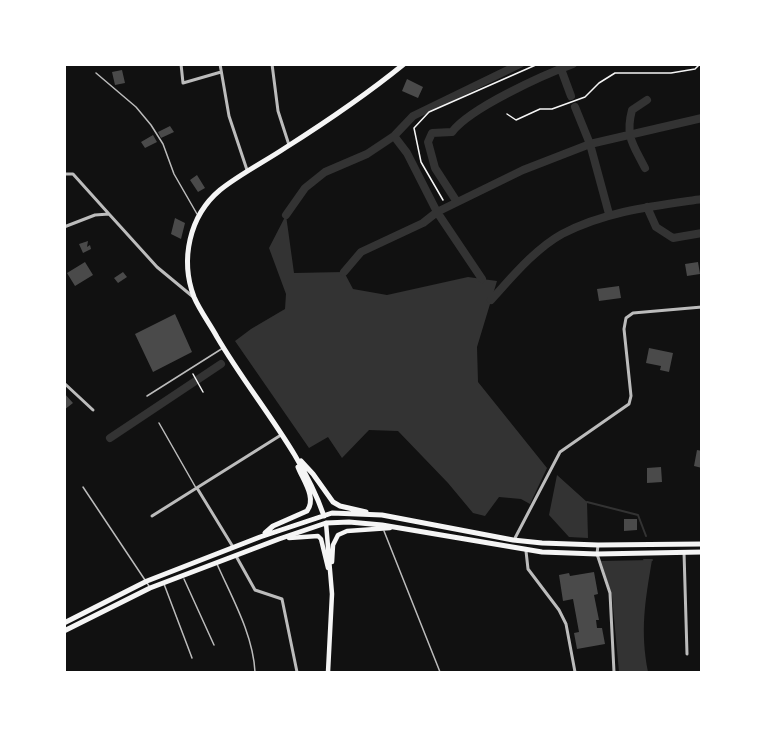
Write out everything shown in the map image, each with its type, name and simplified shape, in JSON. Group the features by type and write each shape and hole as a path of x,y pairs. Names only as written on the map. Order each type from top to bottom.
{"main road":[{"path":"328,672 332,613 326,523 309,482 294,454 224,348 194,297 189,274 190,232 197,216 219,191 367,94 404,64"},
{"path":"294,454 313,474 334,503 375,515 513,540 597,545 702,544"},
{"path":"260,537 273,526 310,507 310,495 294,454"},
{"path":"64,622 147,581 323,514 375,515"},
{"path":"64,631 150,588 326,523 348,522 382,527"},
{"path":"331,577 333,545 338,535 347,531 382,527 395,527 526,550 597,554 702,552"},
{"path":"279,539 318,536 321,539 331,577"}],"street":[{"path":"181,64 183,83 221,72"},
{"path":"220,64 229,116 248,172"},
{"path":"272,64 278,111 289,146"},
{"path":"64,174 73,174 157,267 194,297"},
{"path":"64,227 95,215 109,214"},
{"path":"513,540 561,452 629,404 631,396 624,329 627,318 633,314 702,307"},
{"path":"64,383 93,410"},
{"path":"152,516 281,435"},
{"path":"197,488 233,547"},
{"path":"597,545 597,554 610,593 614,672"},
{"path":"526,550 528,569 559,610 566,624 574,672"},
{"path":"684,552 687,654"},
{"path":"236,555 255,590 282,599 297,672"}],"lane":[{"path":"96,73 136,107 151,125 163,144 174,174 197,216"},
{"path":"147,396 224,348"},
{"path":"159,423 197,488"},
{"path":"83,487 150,588"},
{"path":"382,527 440,672"},
{"path":"217,563 246,630 255,672"},
{"path":"183,575 214,645"},
{"path":"163,583 192,658"}],"path":[{"path":"443,200 421,162 414,128 429,112 538,64"},
{"path":"507,114 516,120 540,109 552,109 585,97 599,83 615,73 671,73 695,69 700,64"},
{"path":"192,372 203,392"}],"shaded area":[{"path":"286,215 294,273 344,272 353,289 387,295 468,277 497,281 477,347 478,382 547,468 530,504 521,499 499,497 485,516 473,513 398,431 369,430 342,458 328,437 309,448 235,341 285,309 286,294 269,248"},
{"path":"557,475 587,502 588,538 569,537 549,515"},
{"path":"652,560 644,629 648,672 619,672 612,596 601,561"}],"building":[{"path":"122,70 125,83 115,85 112,72"},
{"path":"407,79 423,87 418,98 402,91"},
{"path":"170,126 174,132 161,138 158,132"},
{"path":"153,135 157,142 145,148 141,142"},
{"path":"197,175 205,188 198,192 190,180"},
{"path":"175,218 185,223 181,239 171,234"},
{"path":"88,241 87,247 90,245 91,249 83,253 79,244"},
{"path":"85,262 93,275 75,286 67,273"},
{"path":"698,262 700,274 687,276 685,264"},
{"path":"123,272 127,277 118,283 114,278"},
{"path":"619,286 621,298 599,301 597,289"},
{"path":"175,314 192,352 153,372 135,334"},
{"path":"649,348 673,353 669,372 660,370 661,366 646,363"},
{"path":"64,393 73,403 64,410"},
{"path":"697,450 702,451 702,468 694,466"},
{"path":"661,467 662,482 647,483 647,468"},
{"path":"624,519 637,519 637,530 624,531"},
{"path":"594,572 598,594 594,595 599,620 596,620 597,628 602,628 605,644 577,649 574,633 579,632 573,599 563,601 559,575 569,573 570,576"}],"waterway":[{"path":"394,136 413,116 520,64"},
{"path":"457,202 435,168 428,142 432,133 452,132 490,103 526,84 573,64"},
{"path":"561,69 571,96"},
{"path":"645,168 631,140 629,127 632,110 647,100"},
{"path":"575,107 590,144 609,214"},
{"path":"344,272 361,252 423,223 437,212 523,170 590,144 702,118"},
{"path":"286,215 305,188 325,172 367,154 394,136 407,153 437,212 482,279"},
{"path":"491,300 533,255 562,234 613,215 702,199"},
{"path":"647,207 656,227 673,238 702,233"},
{"path":"110,438 221,364"},
{"path":"587,502 638,515 646,536"},
{"path":"644,560 652,560"}]}
